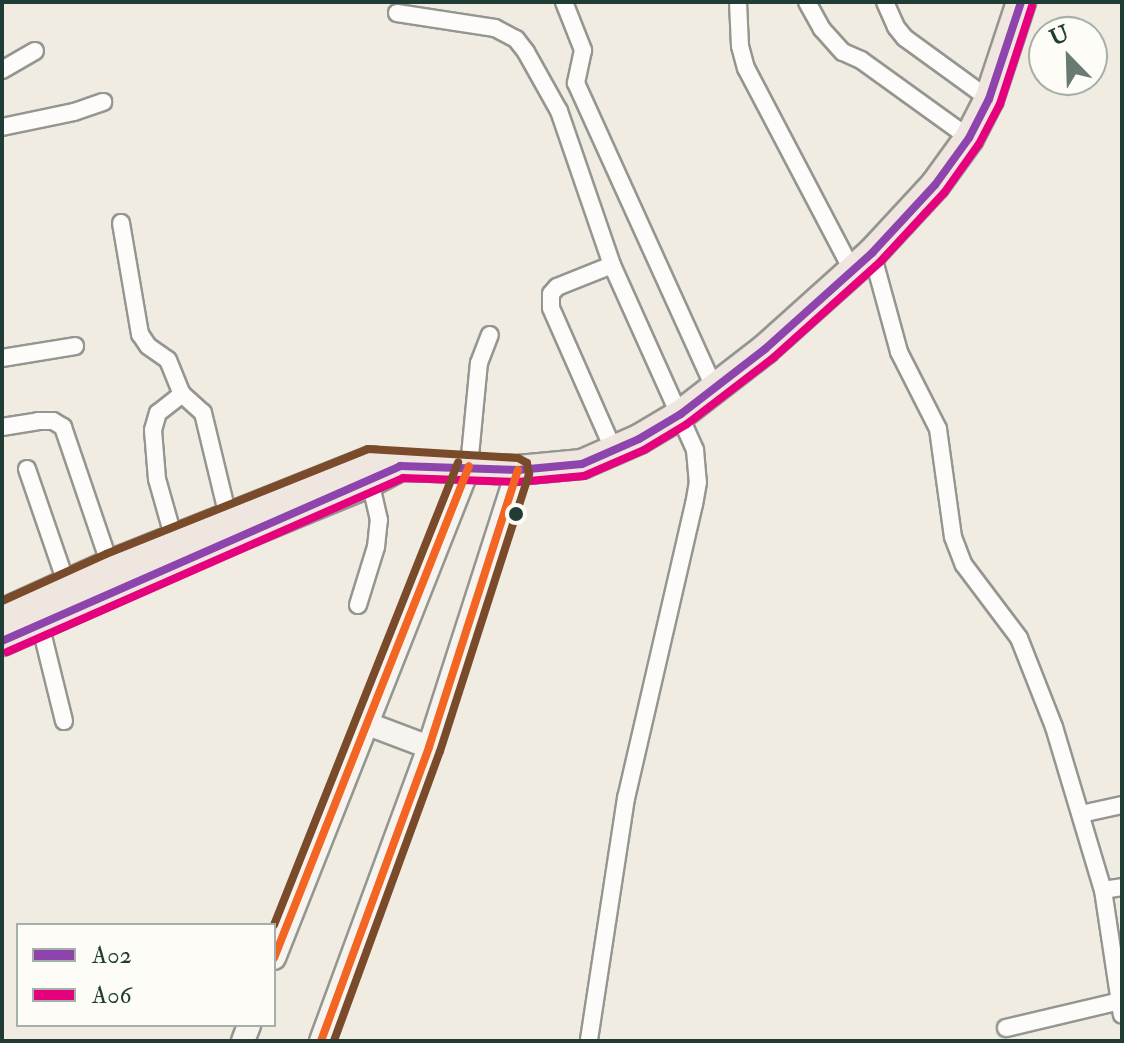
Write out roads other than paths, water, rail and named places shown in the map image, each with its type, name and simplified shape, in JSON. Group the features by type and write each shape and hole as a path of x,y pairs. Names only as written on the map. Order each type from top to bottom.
{"highway":[{"path":"2,614 228,516 371,461 400,466 518,470 582,464 614,451 681,414 715,389 862,262 935,185 969,138 989,99 1021,2"},
{"path":"2,641 370,482 400,466"}],"main road":[{"path":"276,953 469,466"},
{"path":"321,1041 429,747 518,470"},
{"path":"368,724 429,747"}],"street":[{"path":"564,2 583,50 576,83 715,389"},
{"path":"738,2 740,46 751,79 862,262 899,352 938,429 953,537 964,565 1019,638 1044,698 1103,890 1118,956 1121,1008 1084,1007 1006,1028"},
{"path":"807,2 822,29 843,52 861,60 969,138"},
{"path":"885,2 896,27 905,38 989,99"},
{"path":"397,13 476,23 495,28 516,39 559,111 612,265 695,450 698,482 626,798 589,1041"},
{"path":"2,70 35,51"},
{"path":"2,127 74,112 103,102"},
{"path":"121,223 140,334 148,346 168,360 182,394 203,413 228,516"},
{"path":"612,265 557,287 551,294 551,308 614,451"},
{"path":"469,466 479,363 490,335"},
{"path":"2,358 75,346"},
{"path":"174,539 157,479 153,430 158,413 182,394"},
{"path":"2,427 38,421 53,421 63,427 110,565"},
{"path":"27,469 67,585"},
{"path":"358,605 376,547 379,520 370,482"},
{"path":"40,624 64,721"},
{"path":"1081,814 1122,805"},
{"path":"1103,890 1122,887"}]}
